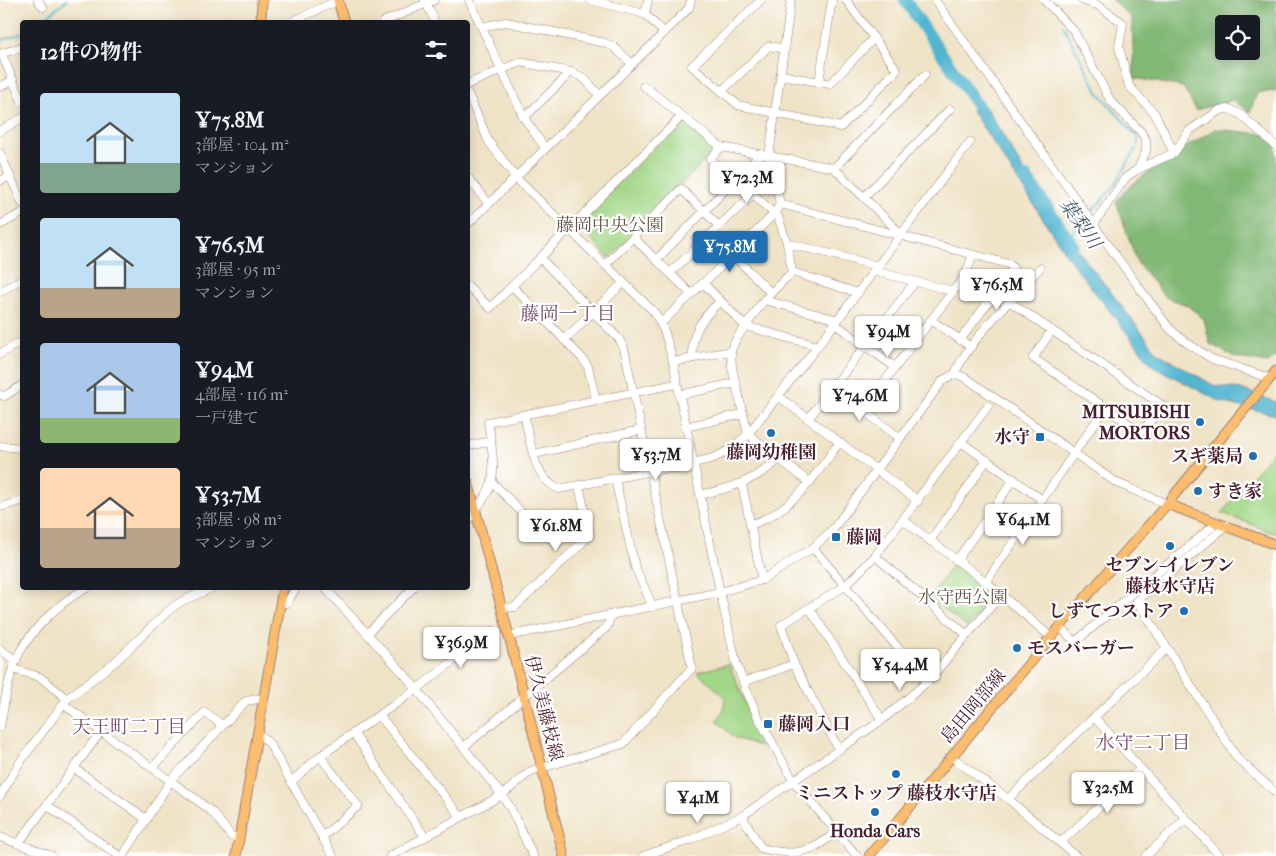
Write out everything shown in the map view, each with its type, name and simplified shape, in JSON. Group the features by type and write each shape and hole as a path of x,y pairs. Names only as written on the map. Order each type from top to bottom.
{"main road":[{"path":"261,20 262,0"},
{"path":"338,0 343,20"},
{"name":"島田岡部線","path":"869,856 1051,637 1167,504 1271,377"},
{"name":"伊久美藤枝線","path":"470,490 502,608 564,856"},
{"path":"1167,504 1276,545"},
{"path":"236,856 283,590"}],"street":[{"path":"294,20 338,0"},
{"path":"469,0 524,118 545,148"},
{"path":"591,0 645,14 664,33"},
{"path":"645,14 648,0"},
{"path":"470,222 689,8 691,0"},
{"path":"761,0 692,66 738,105 841,127 897,70 846,0"},
{"path":"791,0 776,114 765,155 777,210 787,243 792,272"},
{"path":"819,82 832,0"},
{"path":"935,0 1157,314 1198,352 1225,365 1271,377"},
{"path":"1044,0 1074,31 1110,100 1141,132 1146,140 1146,152 1138,169"},
{"path":"1081,0 1097,6 1123,23 1119,47 1129,86 1155,114 1174,153"},
{"path":"387,20 429,1 434,20"},
{"path":"481,27 506,22 605,43 614,47 632,64"},
{"path":"781,75 830,84 874,38"},
{"path":"722,91 769,46 785,49"},
{"path":"20,48 1,54 20,97"},
{"path":"470,83 520,62 571,72 584,78 599,95"},
{"path":"524,118 571,72"},
{"path":"834,168 925,75"},
{"path":"0,87 13,80"},
{"path":"644,86 721,147 834,168 901,235"},
{"path":"470,98 490,142 516,178 655,313 661,323 673,362 685,427 736,662 757,715 794,782 857,856"},
{"path":"864,197 950,109"},
{"path":"1094,224 1125,178 1138,169 1174,153 1189,131 1220,110 1229,109 1240,114 1276,146"},
{"path":"470,288 490,308 682,116"},
{"path":"0,131 20,119"},
{"path":"524,415 537,468 550,486 559,489 693,463 723,454 748,434 818,346 970,142"},
{"path":"721,147 710,159 725,176 736,178 752,194 777,210 901,235 1009,264 1013,268 960,340"},
{"path":"0,153 20,199"},
{"path":"656,260 736,178 765,155"},
{"path":"0,181 10,176"},
{"path":"470,180 489,204"},
{"path":"605,265 681,189 719,226"},
{"path":"670,273 752,194"},
{"path":"661,323 733,255 777,210"},
{"path":"0,225 20,214"},
{"path":"634,238 691,294"},
{"path":"787,243 876,268 915,282 953,291"},
{"path":"733,255 770,293"},
{"path":"862,410 965,276 973,255"},
{"path":"390,856 502,795 531,771 624,744 692,668 652,471 641,430 624,348 619,339 593,311 541,259"},
{"path":"955,374 958,364 971,347 1040,268"},
{"path":"792,272 858,293"},
{"path":"792,272 764,300 745,326 731,351 735,383 748,434 810,483"},
{"path":"0,292 20,280"},
{"path":"808,419 915,282"},
{"path":"564,340 623,283"},
{"path":"703,283 745,326 818,346"},
{"path":"513,287 588,368 596,400"},
{"path":"764,300 836,322 895,367"},
{"path":"693,358 692,342 698,324 720,301"},
{"path":"1010,302 1052,330 1163,406 1141,432 1033,358 1052,330"},
{"path":"931,320 971,347"},
{"path":"0,354 20,342"},
{"path":"673,362 731,351"},
{"path":"509,636 654,607 762,580 813,548 834,528 943,380 955,374 966,378 1116,482 1167,504"},
{"path":"679,395 735,383"},
{"path":"470,517 492,482 495,471 488,422 676,384"},
{"path":"0,395 5,396 20,386"},
{"path":"833,388 900,438"},
{"path":"778,396 839,443 878,469 918,501"},
{"path":"839,750 794,664 781,625 845,586 875,556 988,406"},
{"path":"986,582 1105,408"},
{"path":"685,427 743,414"},
{"path":"534,454 641,430"},
{"path":"470,445 491,440"},
{"path":"961,442 1042,499"},
{"path":"750,525 784,508 797,499 839,443"},
{"path":"0,446 20,448"},
{"path":"700,495 742,484 766,471 779,459"},
{"path":"930,541 986,460"},
{"path":"615,479 635,567 654,607"},
{"path":"957,560 1014,479"},
{"path":"492,482 534,525"},
{"path":"742,484 762,580"},
{"path":"502,608 514,606 590,535 579,486"},
{"path":"0,507 20,502"},
{"path":"903,520 986,582 1051,637"},
{"path":"1227,526 1136,601 1237,758 1276,793"},
{"path":"1060,627 1075,642 1212,527"},
{"path":"813,548 927,682"},
{"path":"875,556 968,635"},
{"path":"0,727 13,669 22,648 63,602 84,590"},
{"path":"0,796 20,762 65,701 116,661 167,612 180,602 207,590"},
{"path":"281,603 287,603 295,590"},
{"path":"327,590 368,633 416,689 502,795 510,807 533,856"},
{"path":"368,633 411,590"},
{"path":"643,856 664,853 742,816 882,720 927,682 1001,595"},
{"path":"810,609 882,720"},
{"path":"464,747 607,627 611,615"},
{"path":"291,782 320,756 379,716 492,631"},
{"path":"1008,799 1167,648"},
{"path":"2,653 16,661"},
{"path":"744,682 794,664"},
{"path":"13,669 40,677 65,701 213,813 232,836 239,838"},
{"path":"123,856 170,780 246,700 264,698"},
{"path":"153,767 206,712 222,725"},
{"path":"379,716 461,817"},
{"path":"1095,718 1220,856"},
{"path":"18,844 102,730"},
{"path":"258,733 269,743 333,856"},
{"path":"354,734 425,837"},
{"path":"320,756 358,806 322,837"},
{"path":"952,757 1008,799 1076,856"},
{"path":"74,768 146,819"},
{"path":"1061,842 1140,769"},
{"path":"47,805 119,856"},
{"path":"742,816 761,848 781,854 812,850 823,844 836,831"},
{"path":"1146,856 1185,819"},
{"path":"0,838 52,856"},
{"path":"758,856 761,848"}],"green space":[{"path":"1112,0 1276,0 1276,91 1257,93 1250,112 1233,100 1196,110 1183,87 1134,78 1132,18"},
{"name":"藤岡中央公園","path":"680,122 686,122 716,145 716,149 611,257 608,257 578,224"},
{"path":"1215,129 1264,134 1276,146 1276,357 1267,363 1234,357 1210,344 1204,319 1187,305 1165,297 1137,262 1116,201 1150,171"},
{"path":"1276,448 1276,534 1222,513"},
{"name":"水守西公園","path":"954,563 994,594 967,627 929,598"},
{"path":"729,664 763,744 759,746 735,738 717,721 723,711 725,697 697,672"}],"water":[{"path":"971,109 988,110 1035,190 1064,232 1158,353 1215,386 1241,389 1276,402 1276,415 1221,402 1153,366 1072,263"}],"waterway":[{"path":"42,20 67,0"},
{"name":"葉梨川","path":"905,0 990,124"},
{"path":"1063,25 1098,92 1138,138 1138,146 1112,189 1090,213"},
{"path":"0,41 20,34"},
{"name":"葉梨川","path":"1026,177 1073,245"},
{"path":"1068,238 1087,216"}],"place":[{"name":"MITSUBISHI MORTORS","path":"1200,422"},
{"name":"藤岡幼稚園","path":"771,433"},
{"name":"水守","path":"1040,437"},
{"name":"スギ薬局","path":"1253,456"},
{"name":"すき家","path":"1198,491"},
{"name":"藤岡","path":"836,537"},
{"name":"セブン-イレブン 藤枝水守店","path":"1170,546"},
{"name":"しずてつストア","path":"1184,611"},
{"name":"モスバーガー","path":"1017,648"},
{"name":"藤岡入口","path":"768,724"},
{"name":"ミニストップ 藤枝水守店","path":"896,774"},
{"name":"Honda Cars","path":"875,812"}],"district":[{"name":"藤岡一丁目","path":"568,313"},
{"name":"天王町二丁目","path":"129,726"},
{"name":"水守二丁目","path":"1143,742"}]}
